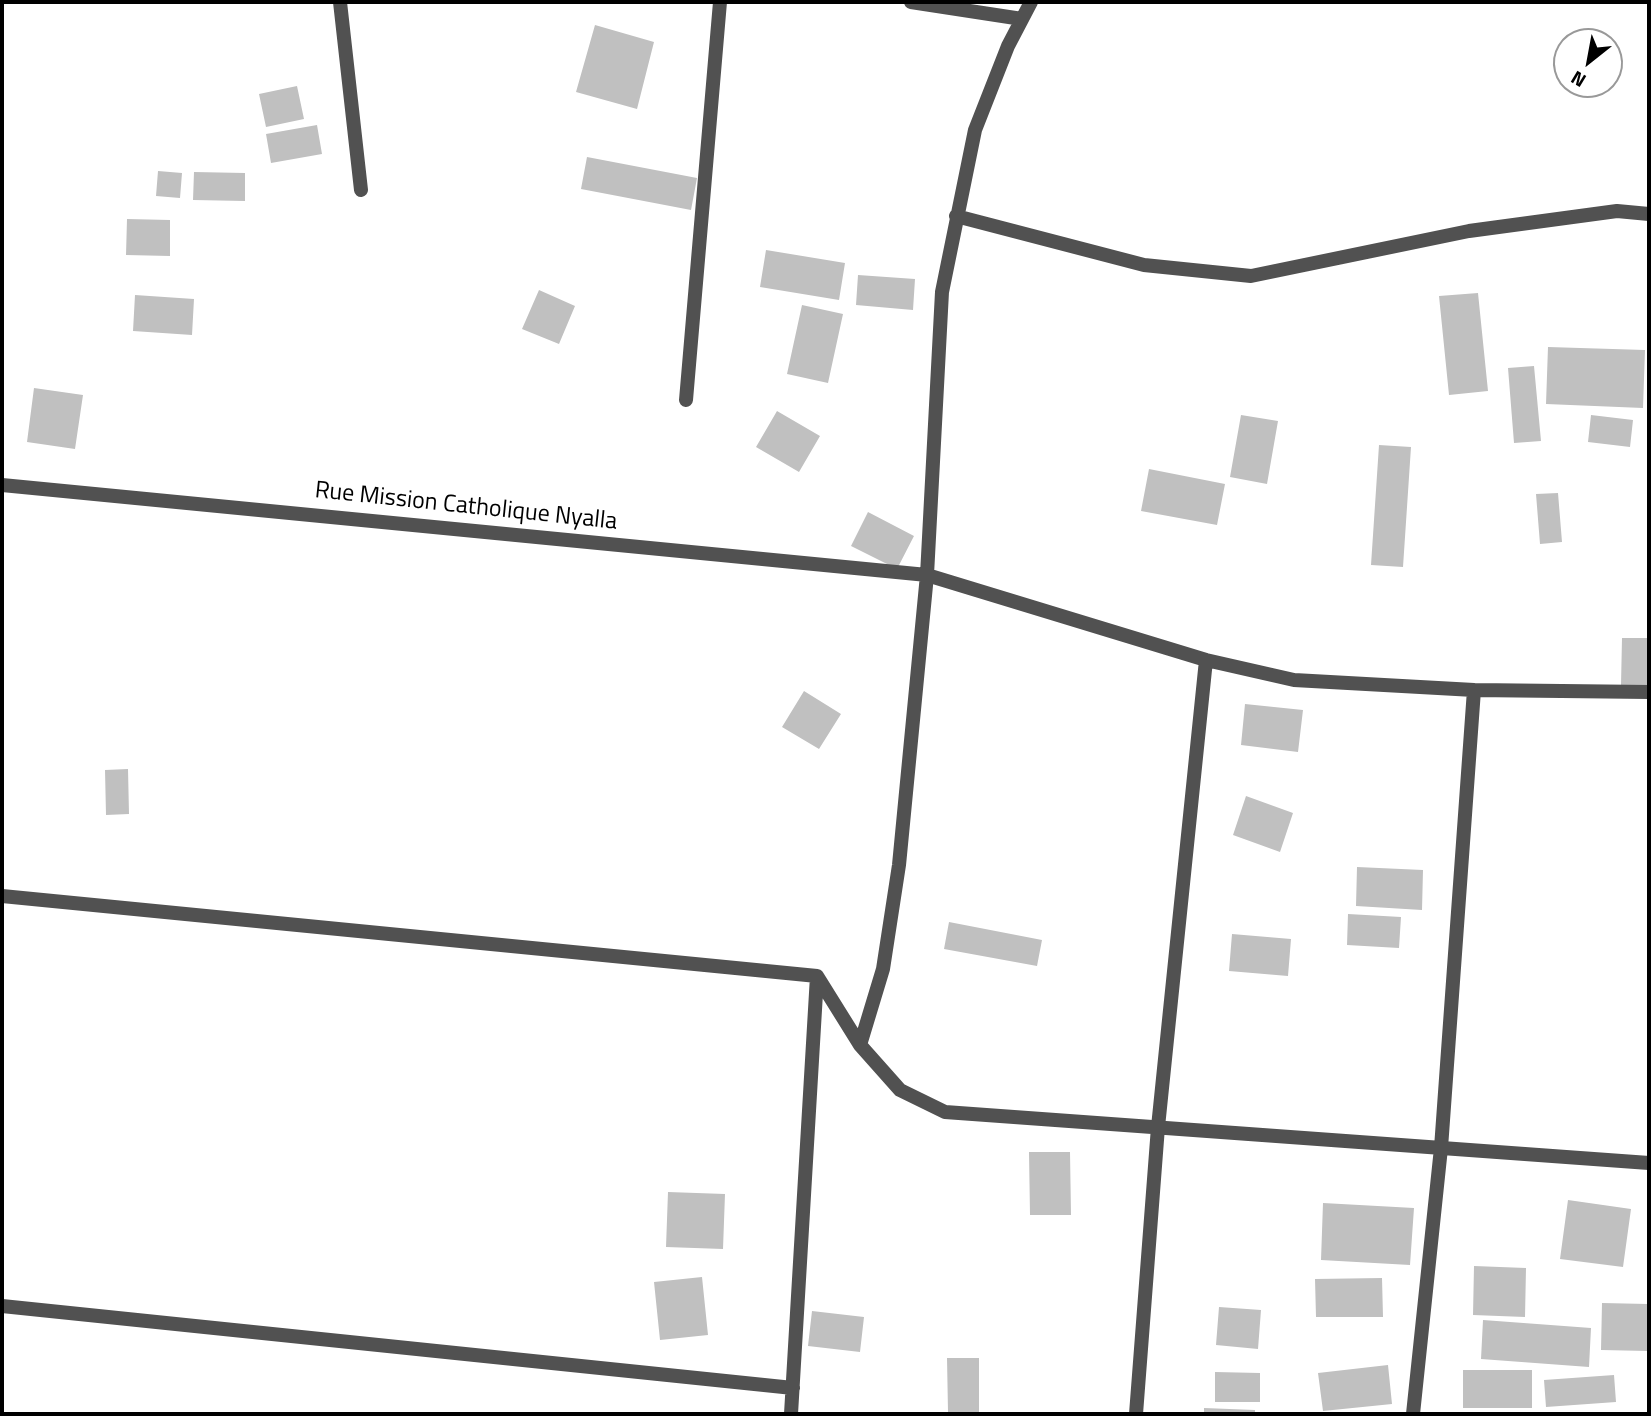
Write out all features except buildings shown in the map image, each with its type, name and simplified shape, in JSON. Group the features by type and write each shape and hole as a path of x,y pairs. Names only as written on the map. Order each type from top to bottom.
{"street":[{"path":"340,2 361,190"},
{"path":"687,400 720,2"},
{"path":"911,2 1022,19"},
{"path":"860,1045 883,969 899,865 927,575 942,292 975,130 1008,46 1031,2"},
{"path":"956,216 1144,265 1251,276 1469,231 1617,211 1649,215"},
{"name":"Rue Mission Catholique Nyalla","path":"2,485 927,575 1206,660 1294,680 1474,690 1649,692"},
{"path":"1136,1414 1158,1127 1206,660"},
{"path":"1413,1414 1441,1148 1474,690"},
{"path":"2,896 817,976"},
{"path":"817,976 860,1045 900,1090 945,1112 1649,1163"},
{"path":"791,1414 817,976"},
{"path":"2,1306 793,1388"}]}
